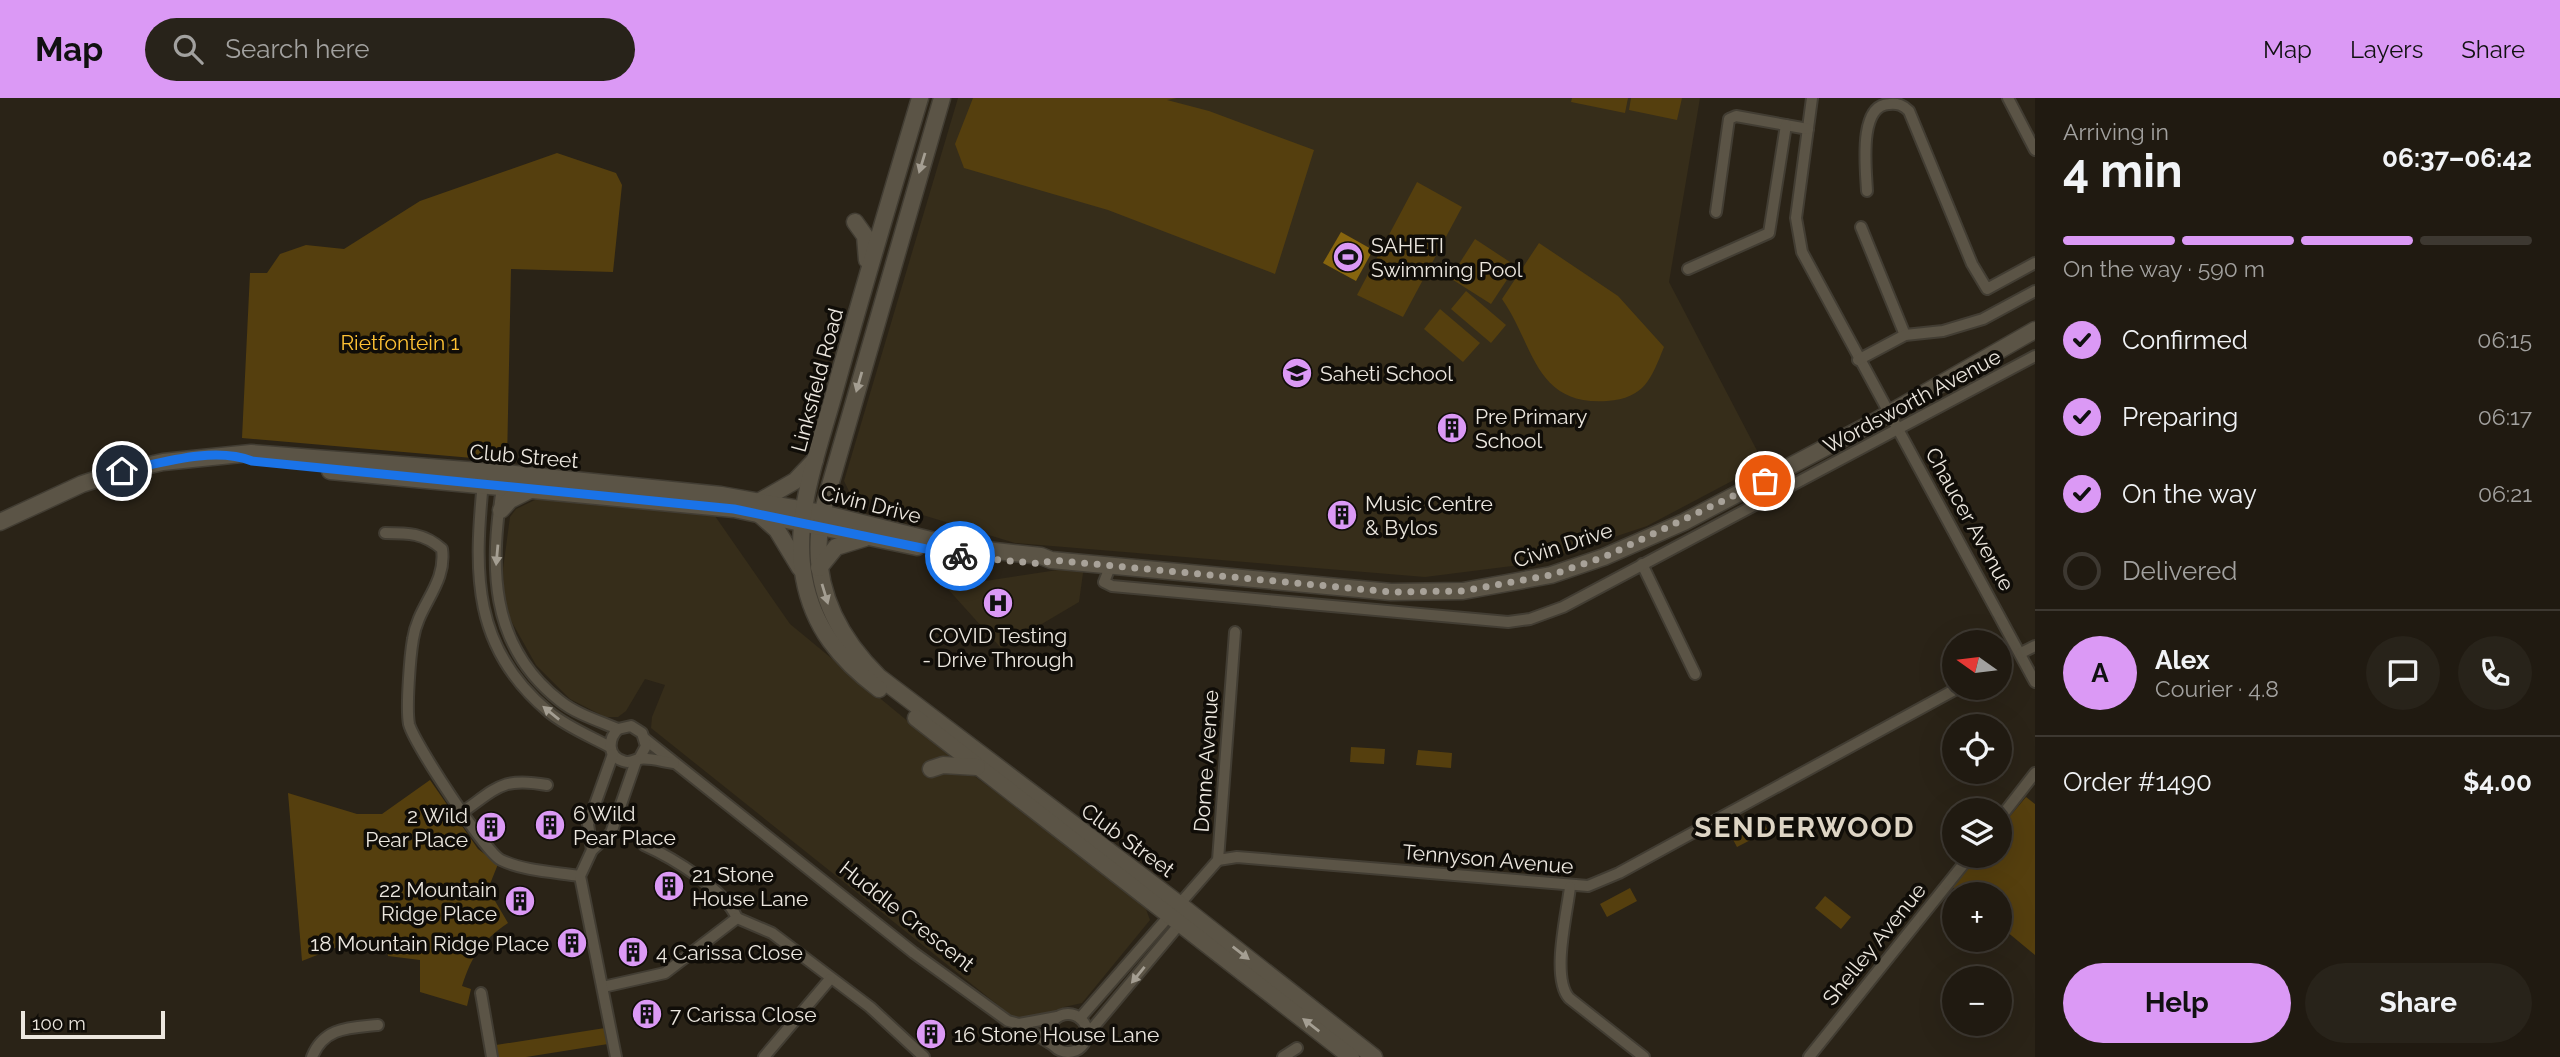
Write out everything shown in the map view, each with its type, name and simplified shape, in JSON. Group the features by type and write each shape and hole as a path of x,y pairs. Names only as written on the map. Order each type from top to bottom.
{"main road":[{"name":"Linksfield Road","path":"855,662 818,624 804,577 804,516 817,458 867,277 920,98"},
{"name":"Linksfield Road","path":"855,662 834,619 818,568 821,520 942,98"},
{"path":"855,222 865,236 867,277"},
{"name":"Civin Drive","path":"821,520 852,520 959,547 1110,567 1391,592 1463,591 1511,584 1551,575 1604,557 1684,522 1888,414 2035,330"},
{"name":"Club Street","path":"0,522 82,484 122,471 163,462 251,453 484,480 759,507 804,516"},
{"path":"804,577 784,539 759,507 795,481 817,458"},
{"name":"Club Street","path":"503,480 533,489 759,507"},
{"path":"831,480 837,502 852,520"},
{"path":"501,510 510,499 533,489"},
{"name":"Civin Drive","path":"804,516 871,537 969,557 1042,564 1051,560"},
{"path":"818,568 836,547 871,537"},
{"name":"Club Street","path":"855,662 977,767 1180,912 1352,1057"},
{"name":"Club Street","path":"855,662 879,677 1180,912 1374,1057"},
{"path":"931,769 943,765 977,767"}],"street":[{"name":"Chaucer Avenue","path":"1812,98 1796,218 1798,242 1858,360 2035,681"},
{"path":"2008,98 2035,150"},
{"path":"1867,191 1867,132 1872,112 1882,105 1901,105 1909,111 1972,264 1997,311"},
{"path":"1716,212 1729,119 1736,116 1808,129"},
{"path":"1688,269 1769,233 1786,125"},
{"path":"1861,226 1905,335"},
{"path":"1987,289 2035,263"},
{"path":"1858,360 1905,335 1952,329 1997,311 2035,291"},
{"name":"Wordsworth Avenue","path":"1110,567 1104,582 1112,586 1508,622 1530,620 1563,607 1899,431 2035,356"},
{"path":"484,480 480,596 494,643 533,698 549,712 611,751 619,760 677,763"},
{"path":"503,480 495,571 499,610 506,630 528,665 559,701 618,729"},
{"path":"385,533 414,533 429,538 442,549 440,579 419,612 413,639 409,724 426,761 464,811 479,840 499,860 515,866 580,876"},
{"path":"1642,564 1695,674"},
{"name":"Donne Avenue","path":"1180,912 1196,885 1218,860 1235,632"},
{"path":"2021,653 2035,646"},
{"name":"Tennyson Avenue","path":"1218,860 1237,857 1570,887 1587,886 1609,878 1942,697"},
{"path":"592,850 589,824 603,783 613,734 618,729 631,726 646,739 644,753 624,790 611,833 592,850 580,876 616,1057"},
{"name":"Huddle Crescent","path":"646,739 808,867 827,877 968,987 978,1000 1008,1021 1019,1024 1054,1045"},
{"path":"2012,803 2035,773"},
{"path":"464,811 499,786 514,780 547,785"},
{"path":"603,783 624,790"},
{"path":"645,845 670,857 726,900 737,918 772,933 870,1007 923,1057"},
{"name":"Shelley Avenue","path":"1809,1057 1960,868"},
{"path":"1570,887 1561,962 1562,987 1569,998 1644,1057"},
{"path":"1080,1018 1180,912"},
{"path":"1057,1017 1049,1028 1054,1045 1064,1054 1082,1052 1087,1035 1180,912"},
{"path":"603,987 666,973 737,918"},
{"path":"764,1057 830,979"},
{"path":"481,993 492,1057"},
{"path":"1019,1024 1069,1014 1080,1018 1087,1035"},
{"path":"312,1057 319,1042 333,1031 378,1025"},
{"path":"1283,1057 1297,1048"}],"shaded area":[{"name":"Saheti School","path":"958,98 1700,98 1669,282 1764,464 1647,526 1536,563 1425,577 1015,543 850,493 844,481"},
{"name":"SAHETI Swimming Pool","path":"1341,232 1373,250 1356,281 1323,263"},
{"path":"539,498 715,516 790,624 973,775 1143,901 1150,920 1082,1003 1064,1007 1044,1018 1022,1020 1009,1014 651,728 652,717 665,685 645,679 626,711 618,717 605,717 570,699 536,665 509,617 504,598 503,569 510,517 516,509"},
{"path":"1084,566 1079,602 1001,648 946,587"}],"green space":[{"path":"973,98 1177,98 1167,100 1209,111 1314,150 1275,274 1108,210 964,168 955,144"},
{"path":"1572,98 1628,98 1625,113 1571,102"},
{"path":"1631,98 1682,98 1677,120 1629,110"},
{"name":"Rietfontein 1","path":"557,153 616,173 622,185 613,272 511,269 507,461 242,438 250,273 267,273 280,254 306,245 344,249 420,201"},
{"path":"1417,182 1462,207 1403,317 1357,295"},
{"path":"1475,239 1516,266 1491,304 1450,278"},
{"path":"1539,243 1618,296 1664,347 1655,369 1638,391 1620,399 1583,400 1564,394 1550,383 1539,369 1502,299"},
{"path":"1466,291 1506,325 1491,343 1451,309"},
{"path":"1440,309 1480,343 1463,362 1424,329"},
{"path":"1351,747 1385,749 1384,764 1350,762"},
{"path":"1418,750 1452,753 1451,768 1416,765"},
{"path":"430,780 478,849 498,864 488,889 508,923 491,936 470,966 462,986 471,989 467,1006 420,992 420,960 388,956 386,941 340,946 302,961 288,793 357,814 382,814"},
{"path":"2026,797 2035,804 2035,955 2012,936 2012,882 1956,882 1968,868 2012,868 2012,814"},
{"path":"1761,818 1768,831 1737,847 1730,834"},
{"path":"1630,888 1637,901 1607,917 1600,904"},
{"path":"1825,896 1851,917 1841,929 1815,908"},
{"path":"605,1028 608,1044 526,1057 498,1057 496,1045"}],"way so far":[{"path":"960,556 1042,564 1051,560 1391,592 1463,591 1551,575 1604,557 1684,522 1765,481"}],"place":[{"name":"SAHETI Swimming Pool","path":"1348,257"},
{"name":"Saheti School","path":"1297,373"},
{"name":"Pre Primary School","path":"1452,428"},
{"name":"Music Centre & Bylos","path":"1342,515"},
{"name":"COVID Testing - Drive Through","path":"998,603"},
{"name":"6 Wild Pear Place","path":"550,825"},
{"name":"2 Wild Pear Place","path":"491,827"},
{"name":"21 Stone House Lane","path":"669,886"},
{"name":"22 Mountain Ridge Place","path":"520,901"},
{"name":"18 Mountain Ridge Place","path":"572,943"},
{"name":"4 Carissa Close","path":"633,952"},
{"name":"7 Carissa Close","path":"647,1014"},
{"name":"16 Stone House Lane","path":"931,1034"}],"district":[{"name":"SENDERWOOD","path":"1805,827"}],"route":[{"path":"122,471 163,462 238,456 252,461 356,474 734,509 960,556"}]}
